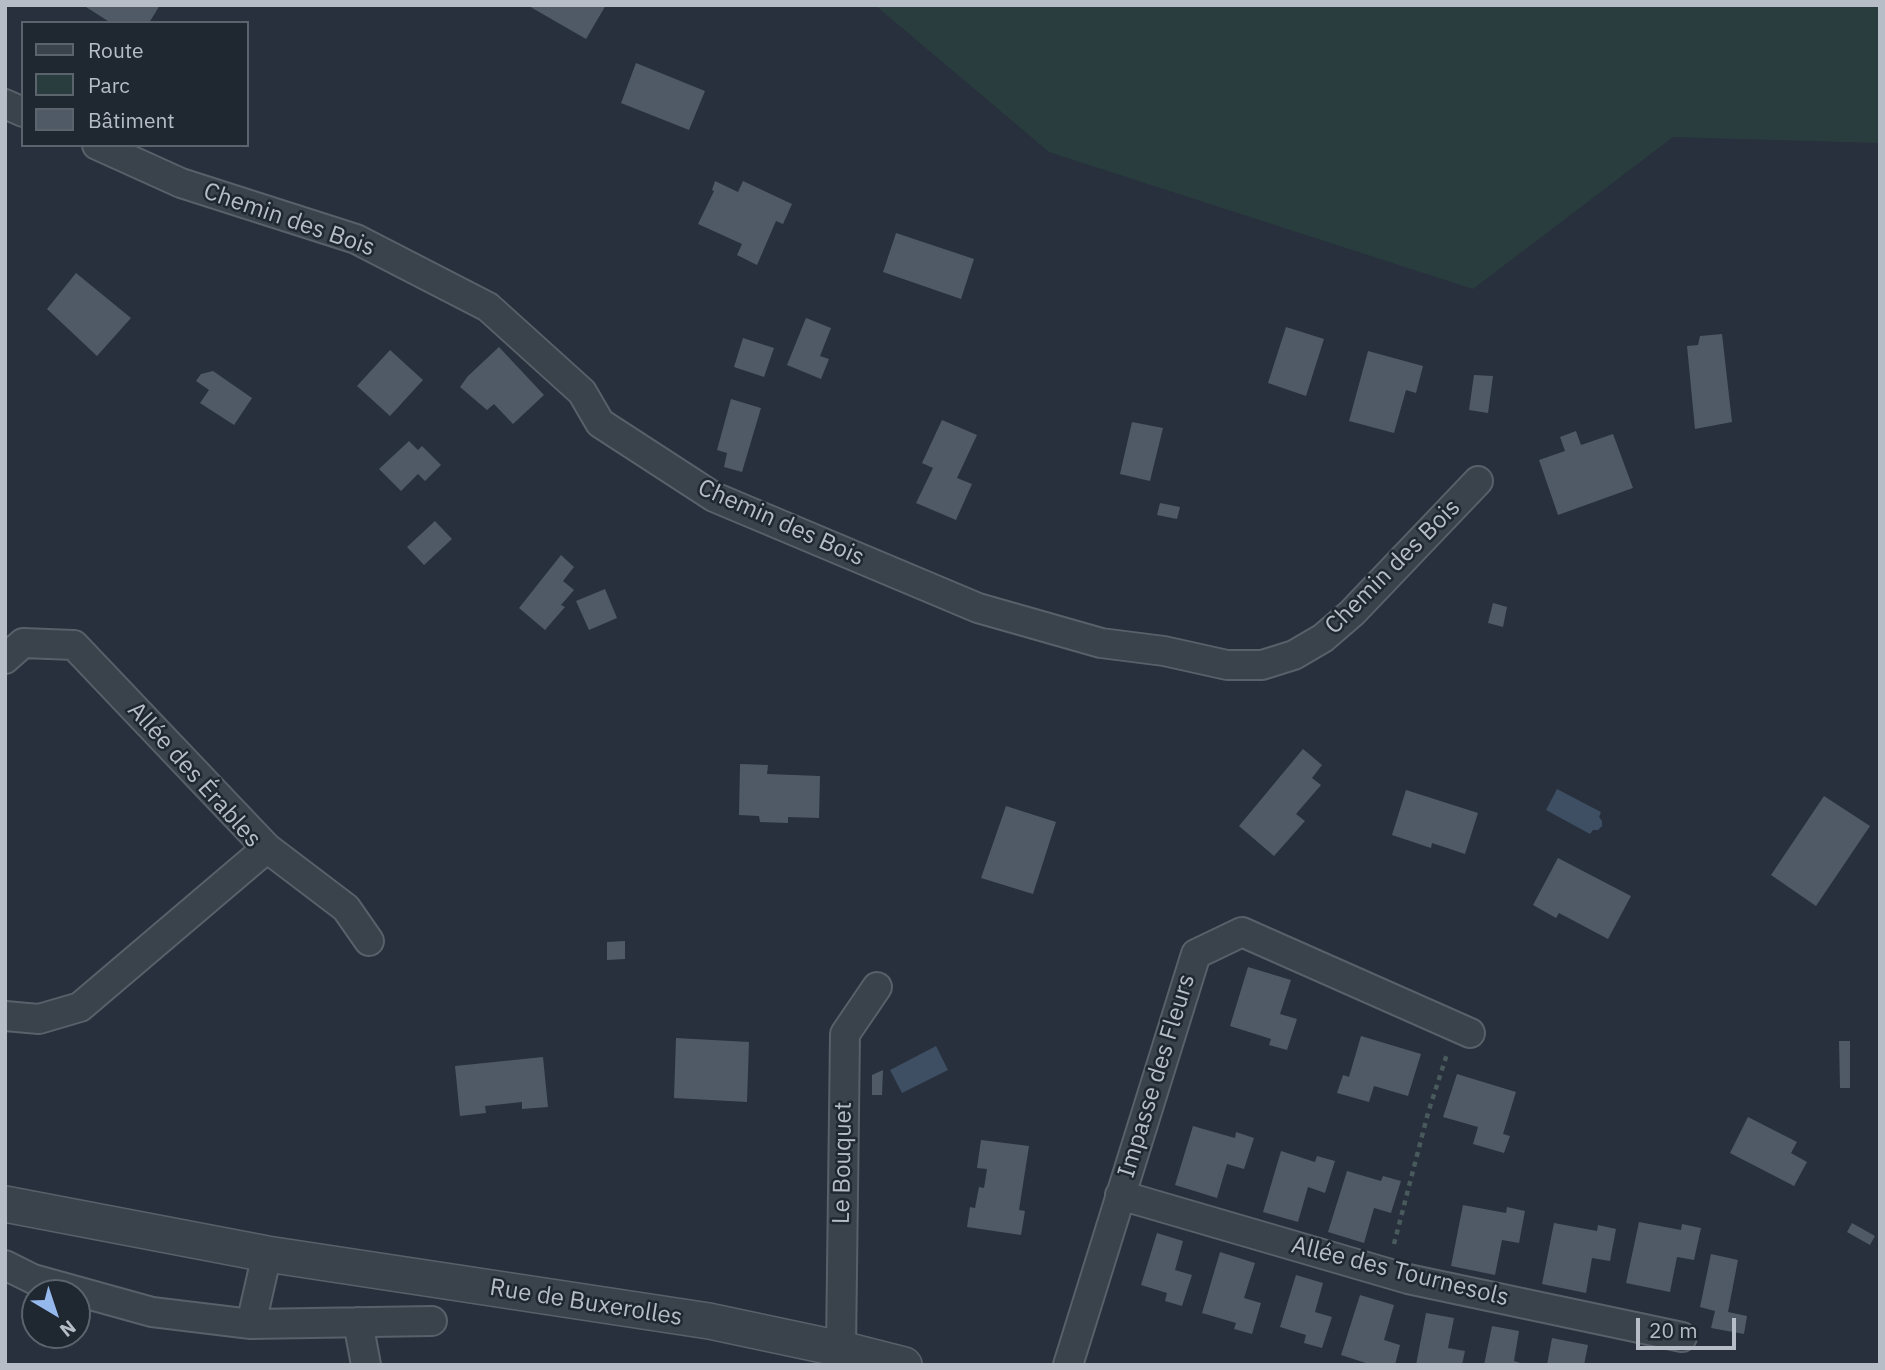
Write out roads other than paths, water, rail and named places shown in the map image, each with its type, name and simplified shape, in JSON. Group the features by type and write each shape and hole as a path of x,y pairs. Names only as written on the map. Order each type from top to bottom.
{"street":[{"path":"5,104 21,111"},
{"name":"Chemin des Bois","path":"101,147 181,183 356,239 488,307 582,392 600,422 713,497 978,608 1101,643 1164,651 1227,665 1262,664 1294,655 1323,638 1352,613 1478,481"},
{"name":"Allée des Érables","path":"5,659 23,643 74,645 267,848 80,1007 39,1019 5,1016"},
{"path":"267,848 346,908 369,941"},
{"name":"Impasse des Fleurs","path":"1068,1365 1196,954 1242,932 1463,1030"},
{"name":"Le Bouquet","path":"841,1349 845,1034 877,987"},
{"name":"Allée des Tournesols","path":"1120,1195 1408,1279 1682,1337"},
{"name":"Rue de Buxerolles","path":"5,1203 267,1254 709,1321 904,1365"},
{"name":"Rue de Buxerolles","path":"5,1226 267,1254"},
{"path":"251,1324 267,1254"},
{"path":"5,1265 33,1279 152,1312 251,1324 432,1321"},
{"path":"358,1322 366,1365"}],"water":[{"path":"1557,789 1601,812 1599,817 1602,826 1590,834 1546,810"},
{"path":"936,1046 948,1070 902,1093 890,1070"}]}
